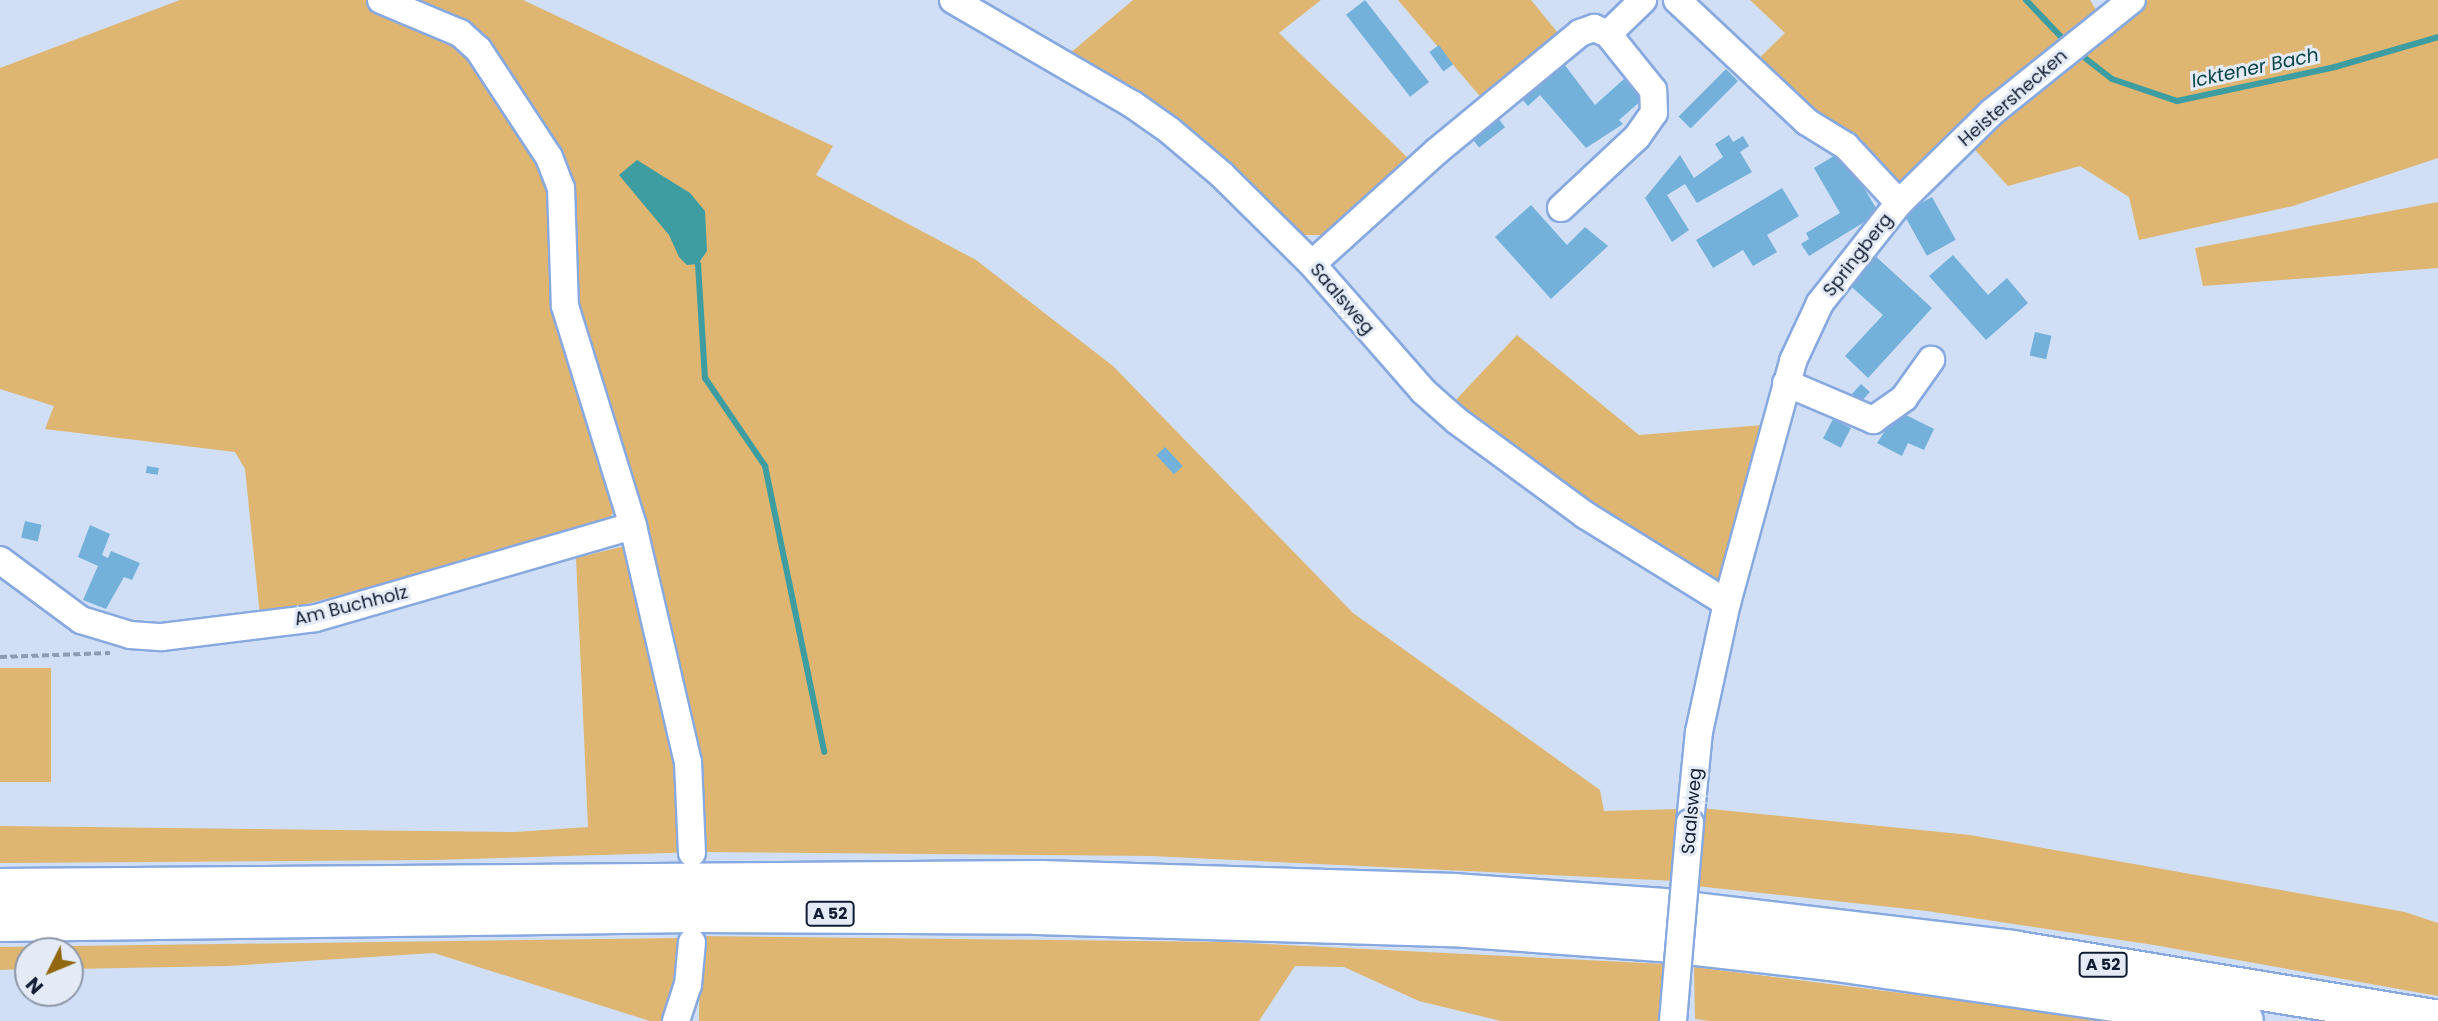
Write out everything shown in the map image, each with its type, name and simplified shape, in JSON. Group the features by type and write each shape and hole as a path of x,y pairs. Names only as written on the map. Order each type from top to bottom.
{"highway":[{"name":"A 52","path":"0,888 1013,880 1455,894 1662,908 2012,950 2438,1020"},
{"name":"A 52","path":"0,922 696,913 1050,915 1452,927 1660,942 1817,960 2244,1021"}],"street":[{"path":"381,0 460,33 478,49 549,157 561,188 565,306 633,526 688,762 692,853"},
{"name":"Saalsweg","path":"954,0 1160,124 1222,174 1312,264 1423,391 1457,421 1586,515 1728,600 1699,732 1673,1021"},
{"path":"1608,34 1643,0"},
{"name":"Springberg","path":"1677,0 1807,122 1846,146 1899,203 1820,303 1786,383 1728,600"},
{"name":"Heistershecken","path":"1899,203 1992,112 2132,0"},
{"path":"1312,264 1437,151 1580,33 1594,28 1608,34 1653,90 1654,113 1637,137 1561,208"},
{"path":"1786,383 1873,420 1904,398 1931,360"},
{"name":"Am Buchholz","path":"0,560 81,620 130,635 162,637 316,618 633,526"},
{"path":"676,1021 688,985 692,942"}],"shaded area":[{"path":"180,0 523,0 833,146 816,175 976,260 1113,366 1353,613 1600,790 1604,811 1681,809 1676,881 1151,856 700,852 432,860 0,863 0,826 515,832 588,827 576,558 645,541 572,301 569,182 553,202 557,304 617,506 604,527 260,616 245,469 235,452 45,429 54,406 0,389 0,68"},
{"path":"1133,0 1321,0 1279,33 1411,161 1323,235 1300,235 1178,119 1068,55"},
{"path":"1398,0 1531,0 1558,33 1484,101"},
{"path":"1750,0 2090,0 2099,15 1908,182 1893,182 1752,65 1785,33"},
{"path":"2148,0 2438,0 2438,158 2293,206 2139,240 2129,197 2080,166 2008,186 1967,141"},
{"path":"637,160 690,193 705,211 707,251 698,264 687,265 679,257 669,235 619,175"},
{"path":"2438,202 2438,268 2203,286 2195,248"},
{"path":"1517,335 1639,435 1763,425 1724,576 1713,582 1597,510 1452,404"},
{"path":"0,668 51,668 51,782 0,782"},
{"path":"1701,808 1970,835 2405,912 2438,923 2438,996 2154,945 1927,911 1696,886"},
{"path":"700,936 1226,942 1666,964 1664,1021 1501,1021 1419,1001 1344,967 1295,966 1259,1021 699,1021"},
{"path":"681,938 678,985 669,1021 650,1021 434,953 227,966 84,969 84,946"},
{"path":"0,947 14,947 14,970 0,970"},
{"path":"1694,967 2124,1021 1710,1021 1695,1019"}],"building":[{"path":"1365,0 1429,82 1410,97 1346,15"},
{"path":"1439,45 1453,64 1443,71 1429,52"},
{"path":"1558,56 1595,105 1624,79 1642,100 1619,120 1623,124 1586,148 1540,95 1528,106 1517,93"},
{"path":"1726,69 1738,81 1691,128 1679,116"},
{"path":"1494,113 1505,127 1479,148 1468,133"},
{"path":"1729,135 1733,142 1743,136 1749,146 1740,152 1752,172 1697,203 1685,184 1667,195 1689,230 1672,242 1645,198 1680,155 1694,178 1723,157 1715,144"},
{"path":"1842,151 1879,213 1809,256 1801,244 1809,239 1806,233 1840,213 1814,168"},
{"path":"1782,188 1799,216 1767,235 1777,252 1753,266 1743,250 1713,268 1696,240"},
{"path":"1932,197 1956,240 1927,256 1903,213"},
{"path":"1531,205 1567,245 1585,227 1608,246 1551,299 1495,237"},
{"path":"1872,253 1932,308 1868,378 1845,356 1883,315 1845,281"},
{"path":"1953,255 1988,295 2007,278 2028,303 1986,340 1929,276"},
{"path":"2035,332 2052,336 2046,359 2030,355"},
{"path":"1861,384 1870,392 1857,406 1848,398"},
{"path":"1898,411 1934,429 1924,450 1908,443 1902,456 1877,443"},
{"path":"1833,419 1851,428 1841,448 1823,439"},
{"path":"1165,447 1183,466 1174,474 1156,455"},
{"path":"147,466 159,468 158,475 146,473"},
{"path":"25,521 42,525 38,541 21,538"},
{"path":"90,525 110,534 102,555 108,558 111,551 140,563 132,580 124,577 106,609 83,600 98,566 78,557"}],"waterway":[{"name":"Icktener Bach","path":"2026,0 2065,41"},
{"name":"Icktener Bach","path":"2085,58 2112,79 2177,101 2335,67 2438,37"},
{"path":"698,264 705,378 765,466 824,752"}]}
